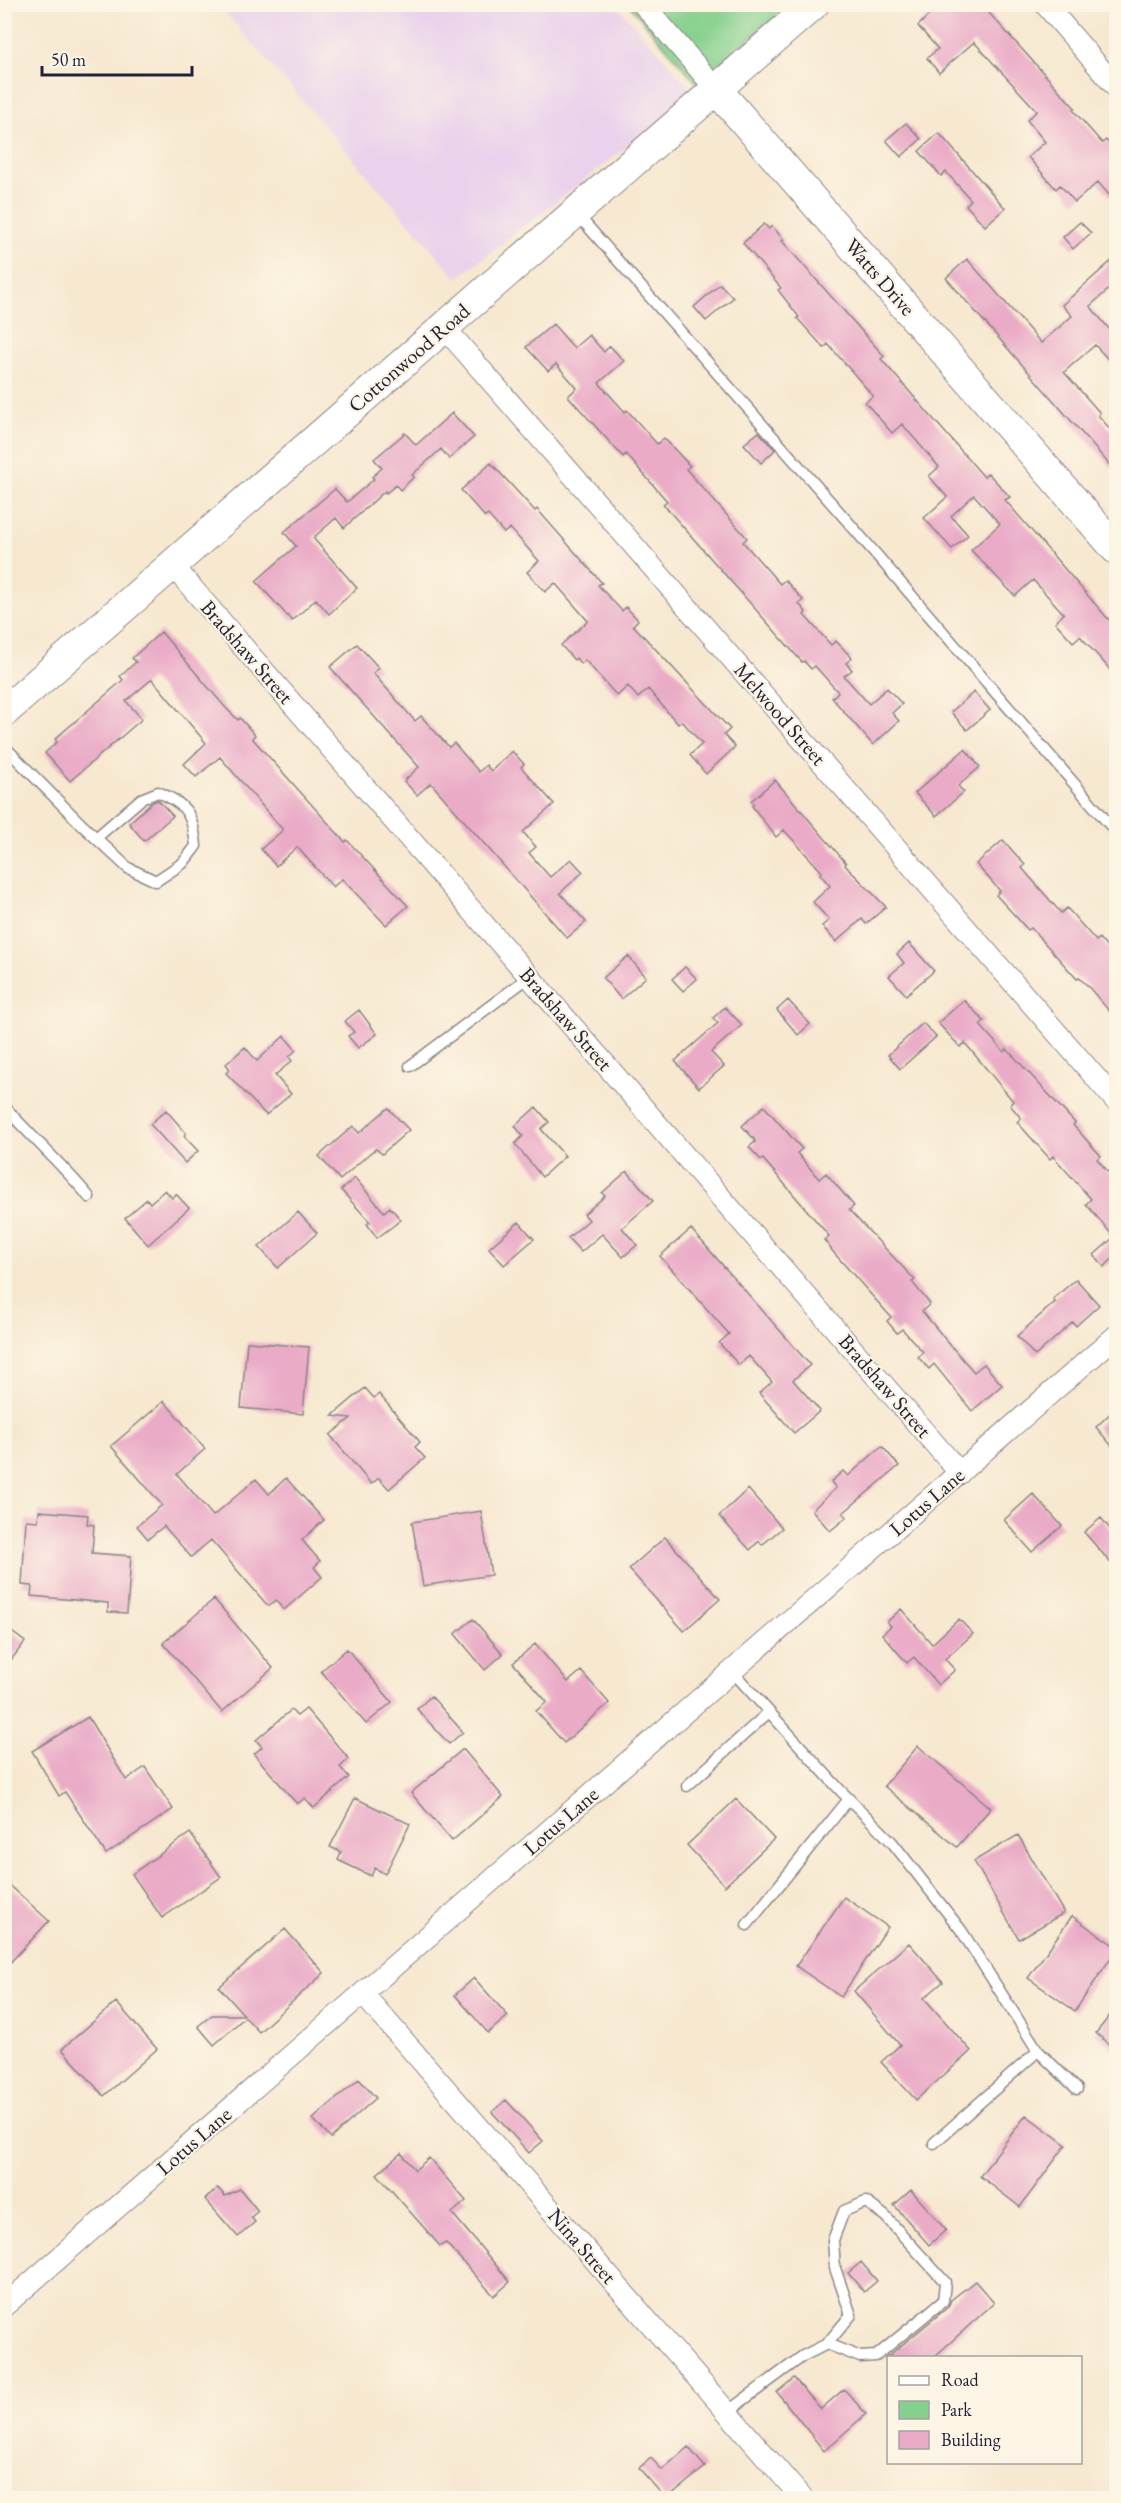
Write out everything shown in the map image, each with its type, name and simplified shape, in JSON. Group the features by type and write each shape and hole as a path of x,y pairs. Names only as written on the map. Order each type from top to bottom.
{"street":[{"name":"Watts Drive","path":"643,4 1116,549"},
{"name":"Cottonwood Road","path":"4,712 814,4"},
{"path":"1045,4 1116,87"},
{"name":"Melwood Street","path":"444,327 1116,1101"},
{"name":"Bradshaw Street","path":"172,565 960,1473"},
{"name":"Lotus Lane","path":"4,2306 1116,1336"},
{"name":"Nina Street","path":"363,1994 802,2499"}],"lane":[{"path":"576,213 841,514 1116,832"},
{"path":"4,746 96,838 128,868 156,881 183,863 196,846 194,824 178,800 158,792 141,799 96,838"},
{"path":"410,1066 529,977"},
{"path":"4,1107 66,1168 89,1197"},
{"path":"732,1671 849,1799 892,1842 961,1930 1038,2051 1077,2089"},
{"path":"687,1786 769,1712"},
{"path":"747,1925 849,1799"},
{"path":"934,2143 1038,2051"},
{"path":"727,2412 803,2356 827,2344 851,2315 835,2268 833,2240 844,2211 866,2202 885,2216 945,2282 943,2301 876,2356 860,2357 827,2344"}],"shaded area":[{"path":"219,5 616,5 696,94 457,278"}],"green space":[{"path":"629,5 789,5 697,83"}],"building":[{"path":"940,4 981,4 1075,108 1073,110 1102,143 1106,140 1116,153 1116,203 1098,182 1075,202 1060,185 1056,189 1028,157 1045,142 1027,120 1037,111 974,42 939,73 927,58 938,49 918,26"},
{"path":"906,123 921,139 901,157 886,140"},
{"path":"939,133 1005,208 985,226 966,205 971,200 946,172 941,176 919,151"},
{"path":"1080,222 1091,233 1073,249 1063,237"},
{"path":"764,224 769,229 772,226 784,240 782,241 884,356 881,359 984,477 988,473 1010,497 1005,500 1109,620 1116,614 1116,676 1080,636 1073,642 1055,622 1064,614 1033,580 1015,596 971,550 1000,524 974,495 951,516 968,535 952,549 924,518 947,497 929,476 939,467 902,424 892,433 865,402 873,396 828,344 824,348 797,318 799,317 778,290 781,288 743,243"},
{"path":"1116,257 1116,283 1090,306 1116,337 1116,368 1095,345 1064,372 1100,413 1098,415 1116,436 1116,472 946,278 967,259 1041,343 1072,316 1062,305"},
{"path":"720,284 733,298 706,321 694,307"},
{"path":"553,324 574,348 589,335 604,352 610,346 624,361 599,383 657,444 664,438 690,466 686,469 747,538 743,542 780,584 785,580 803,600 799,604 806,612 804,615 831,645 836,641 852,658 846,663 852,670 844,676 869,704 887,688 902,704 892,713 899,721 873,745 832,698 838,692 815,666 811,669 804,661 802,662 663,504 667,501 626,454 623,457 568,396 577,388 556,364 548,371 526,347"},
{"path":"452,413 474,437 449,459 441,449 412,475 414,477 400,490 396,485 386,493 385,491 344,528 336,518 313,538 357,588 329,614 316,599 292,621 256,581 296,546 284,532 335,489 347,502 374,479 372,477 382,468 374,459 405,433 416,445"},
{"path":"759,432 775,450 761,463 744,444"},
{"path":"491,463 535,511 537,509 602,583 598,585 622,611 626,607 638,620 633,625 730,729 724,735 735,747 706,774 690,755 702,744 682,721 678,724 648,689 638,698 628,686 617,696 585,660 581,664 576,658 574,660 561,645 588,621 555,583 545,592 527,572 539,561 510,528 504,533 488,515 485,517 461,490"},
{"path":"161,632 225,707 238,720 240,718 255,735 252,738 345,842 347,840 408,906 386,925 342,879 333,887 297,847 276,866 261,849 283,830 220,757 196,777 184,764 206,743 152,679 126,701 142,719 70,781 45,753 57,742 55,739 123,680 120,676 136,662 132,658"},
{"path":"357,644 379,668 373,673 415,721 421,716 449,747 454,743 479,772 486,765 491,771 512,751 524,764 521,767 554,804 523,832 536,847 529,853 550,877 571,859 583,872 560,893 586,922 567,938 431,783 417,795 404,781 419,767 330,667"},
{"path":"974,692 990,710 967,730 951,712"},
{"path":"965,749 980,767 958,786 964,792 936,816 915,793"},
{"path":"775,780 846,863 845,865 886,907 866,924 862,919 836,942 822,926 829,920 813,902 830,886 820,874 822,872 784,830 776,837 752,806 754,804 751,801"},
{"path":"158,800 173,816 144,841 129,823 151,803"},
{"path":"1003,840 1025,865 1022,868 1061,913 1067,908 1096,941 1099,938 1116,958 1116,1019 1087,985 1079,978 1077,979 1031,928 1028,930 996,895 1000,891 976,864"},
{"path":"909,943 934,971 906,995 889,976 904,963 897,954"},
{"path":"628,956 646,977 621,999 603,978"},
{"path":"685,967 697,979 683,991 672,979"},
{"path":"788,1000 810,1024 798,1035 777,1010"},
{"path":"964,1000 984,1021 980,1025 1004,1052 1007,1049 1075,1123 1073,1125 1101,1156 1097,1159 1116,1181 1116,1256 1104,1267 1094,1255 1114,1237 1086,1204 1091,1199 1053,1156 1050,1159 1017,1122 1021,1118 1010,1105 1013,1101 965,1043 960,1047 938,1023"},
{"path":"725,1007 742,1025 711,1052 724,1066 699,1088 675,1061 718,1023 713,1018"},
{"path":"359,1010 377,1034 358,1048 348,1036 354,1032 345,1021"},
{"path":"923,1023 936,1037 900,1069 888,1055"},
{"path":"284,1036 296,1050 289,1057 292,1061 275,1075 291,1094 266,1115 226,1073 230,1069 226,1064 245,1047 257,1061"},
{"path":"764,1106 802,1149 797,1153 819,1179 826,1173 854,1206 849,1210 915,1280 912,1282 930,1304 922,1311 951,1346 974,1372 984,1364 1002,1385 972,1411 934,1364 929,1369 918,1357 923,1352 902,1329 897,1333 887,1321 891,1317 824,1240 829,1236 763,1159 761,1160 749,1147 755,1142 754,1139 742,1126"},
{"path":"536,1107 549,1122 541,1129 565,1156 542,1177 515,1144 523,1136 515,1126"},
{"path":"388,1108 409,1130 382,1154 376,1149 371,1152 340,1180 319,1156 353,1126 359,1133"},
{"path":"166,1110 186,1133 184,1136 198,1151 185,1163 150,1124"},
{"path":"627,1171 653,1201 622,1228 637,1245 623,1257 602,1234 581,1252 568,1238 589,1220 584,1214 605,1196 602,1193"},
{"path":"355,1178 384,1212 390,1207 401,1220 377,1238 367,1224 370,1222 341,1190"},
{"path":"165,1190 172,1198 176,1194 189,1208 148,1245 125,1218 147,1199 150,1203"},
{"path":"298,1212 317,1233 278,1268 259,1247"},
{"path":"519,1222 534,1239 504,1265 489,1248"},
{"path":"691,1229 810,1365 793,1380 820,1411 794,1433 759,1393 772,1382 749,1356 739,1365 719,1343 729,1334 660,1256"},
{"path":"1076,1279 1099,1305 1076,1326 1073,1322 1035,1356 1017,1336 1055,1302 1053,1299"},
{"path":"247,1342 309,1347 303,1414 241,1408"},
{"path":"365,1388 374,1398 379,1394 420,1442 415,1447 425,1458 389,1489 379,1478 371,1484 330,1435 351,1418 332,1416"},
{"path":"164,1401 205,1449 177,1474 213,1516 256,1479 269,1494 286,1478 324,1520 302,1540 320,1561 314,1567 322,1577 284,1610 276,1600 268,1606 211,1540 191,1557 164,1526 148,1539 137,1526 162,1505 111,1446"},
{"path":"1116,1408 1116,1451 1096,1427"},
{"path":"882,1446 899,1466 843,1513 847,1517 830,1531 812,1510 836,1488 831,1482 843,1471 848,1476"},
{"path":"748,1489 782,1528 762,1545 759,1541 750,1550 719,1516"},
{"path":"1033,1494 1062,1526 1032,1552 1004,1520"},
{"path":"39,1511 88,1515 87,1524 94,1525 92,1553 131,1556 127,1613 108,1612 108,1603 31,1596 32,1586 22,1585 26,1520 38,1521"},
{"path":"481,1511 491,1575 423,1586 412,1522"},
{"path":"1101,1518 1116,1536 1116,1569 1084,1532"},
{"path":"665,1537 720,1599 684,1631 629,1569"},
{"path":"214,1599 273,1668 222,1712 163,1643"},
{"path":"901,1609 932,1644 959,1619 973,1634 945,1659 955,1670 938,1685 914,1657 907,1663 882,1634 891,1626 887,1622"},
{"path":"473,1619 503,1654 485,1670 455,1634"},
{"path":"4,1626 25,1642 4,1669"},
{"path":"535,1644 568,1682 581,1671 609,1703 564,1743 536,1711 547,1702 513,1663"},
{"path":"347,1649 392,1702 366,1724 321,1671"},
{"path":"431,1696 463,1732 449,1744 417,1709"},
{"path":"306,1709 349,1759 340,1767 349,1777 314,1808 305,1798 297,1804 254,1754 262,1747 256,1740 291,1710 297,1716"},
{"path":"88,1717 126,1780 145,1767 173,1809 106,1854 65,1792 59,1796 32,1751"},
{"path":"918,1746 991,1808 957,1847 884,1786"},
{"path":"463,1749 503,1797 452,1841 411,1793"},
{"path":"355,1798 410,1824 385,1874 375,1868 371,1876 338,1860 341,1852 330,1847"},
{"path":"736,1799 774,1839 725,1886 687,1845"},
{"path":"190,1833 221,1877 162,1918 132,1874"},
{"path":"1018,1835 1064,1913 1019,1939 974,1861"},
{"path":"4,1880 49,1921 4,1969"},
{"path":"844,1897 888,1927 841,1997 796,1966"},
{"path":"1072,1916 1116,1947 1075,2011 1028,1978"},
{"path":"285,1929 324,1973 259,2032 245,2017 214,2045 198,2026 212,2015 244,2015 219,1987"},
{"path":"909,1943 943,1982 924,1998 971,2051 916,2100 881,2062 900,2045 854,1991"},
{"path":"474,1978 508,2016 488,2033 455,1995"},
{"path":"116,2002 157,2049 104,2096 62,2049"},
{"path":"1116,2008 1116,2051 1096,2033"},
{"path":"359,2079 376,2098 331,2138 313,2119"},
{"path":"506,2100 543,2141 529,2153 492,2112"},
{"path":"1026,2115 1066,2145 1020,2207 980,2176"},
{"path":"401,2153 415,2170 429,2158 466,2201 452,2213 510,2282 494,2296 446,2243 440,2246 377,2174"},
{"path":"218,2188 225,2196 240,2189 258,2211 251,2217 255,2222 238,2237 205,2199"},
{"path":"911,2190 946,2230 929,2245 894,2205"},
{"path":"861,2262 877,2281 864,2292 848,2273"},
{"path":"975,2281 994,2303 935,2356 888,2356 948,2307 951,2300"},
{"path":"794,2378 821,2409 844,2389 866,2414 824,2451 777,2392"},
{"path":"688,2447 705,2467 666,2499 639,2468 651,2458 662,2470"}]}
